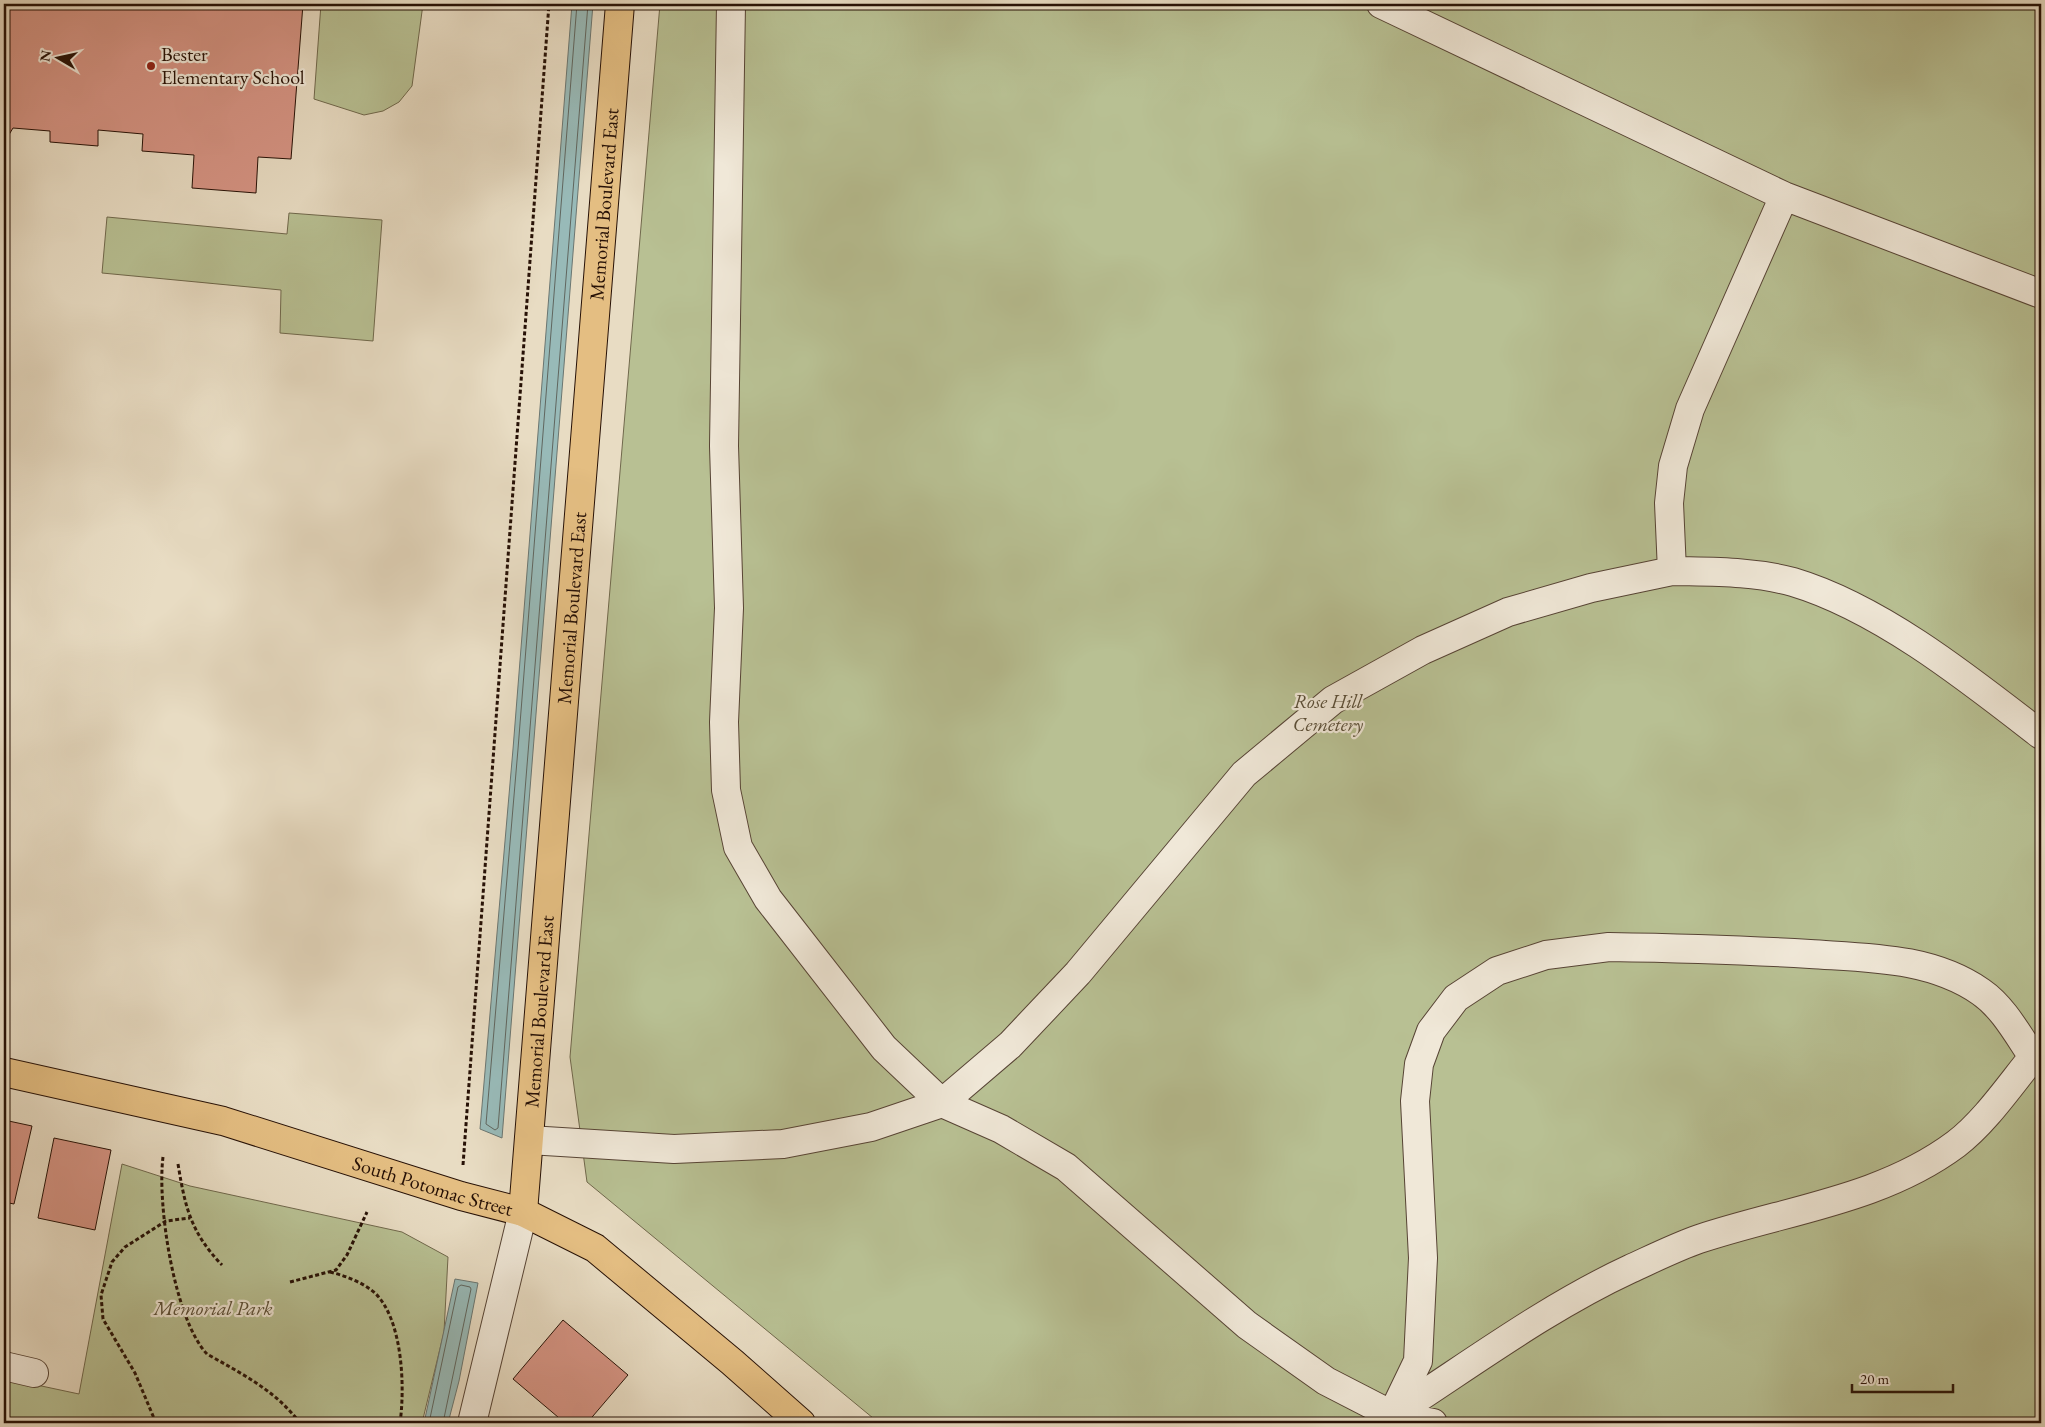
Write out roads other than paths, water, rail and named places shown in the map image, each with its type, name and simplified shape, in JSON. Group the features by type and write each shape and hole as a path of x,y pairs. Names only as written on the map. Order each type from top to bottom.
{"main road":[{"name":"Memorial Boulevard East","path":"523,1212 620,4"},
{"name":"South Potomac Street","path":"4,1072 223,1121 461,1196 523,1212 595,1248 732,1362 801,1423"}],"street":[{"path":"731,4 724,446 729,608 724,722 726,790 738,847 768,899 884,1048 942,1103 1001,1129 1066,1167 1247,1325 1326,1381 1389,1419 1433,1423"},
{"path":"1381,4 1784,196 2041,294"},
{"path":"1672,571 1669,502 1673,466 1690,409 1784,196"},
{"path":"529,1140 674,1149 783,1144 871,1127 942,1103 1010,1045 1078,973 1244,774 1333,700 1423,650 1508,612 1591,588 1672,571 1732,572 1792,582 1836,598 1905,636 1971,681 2041,735"},
{"path":"1609,947 1730,949 1898,960 1950,975 1982,993 2038,1054 1996,1103 1958,1143 1917,1170 1862,1193 1698,1240 1629,1270 1545,1315 1389,1419 1418,1361 1423,1258 1415,1101 1419,1064 1431,1031 1456,998 1497,971 1546,955 1609,947"},
{"path":"472,1423 523,1212"},
{"path":"4,1366 34,1373"}],"water":[{"path":"572,4 593,4 502,1138 480,1129 513,749"},
{"path":"455,1279 478,1283 459,1381 448,1423 424,1423"}],"place":[{"name":"Bester Elementary School","path":"151,66"}],"park label":[{"name":"Rose Hill Cemetery","path":"1328,712"},
{"name":"Memorial Park","path":"213,1308"}]}
